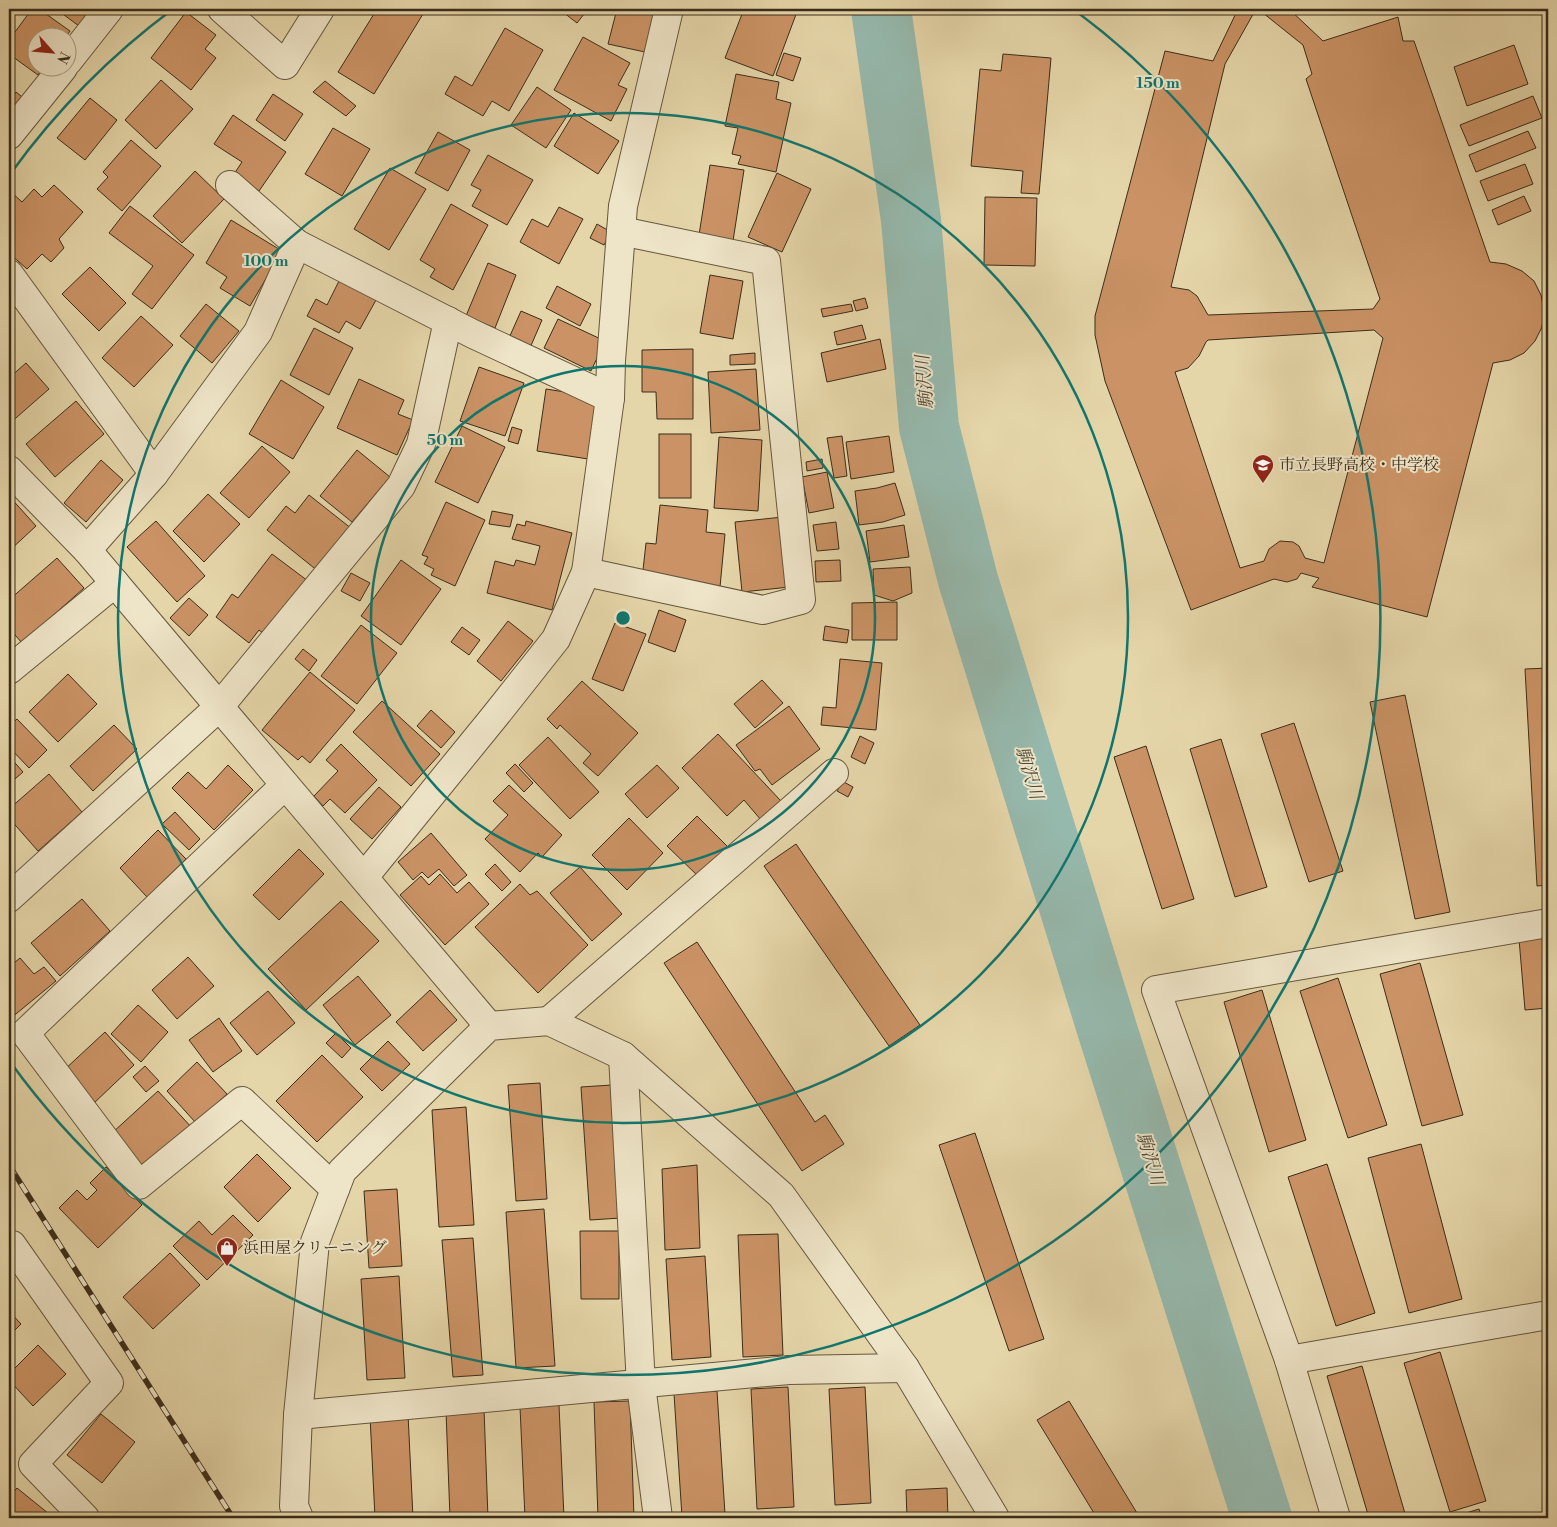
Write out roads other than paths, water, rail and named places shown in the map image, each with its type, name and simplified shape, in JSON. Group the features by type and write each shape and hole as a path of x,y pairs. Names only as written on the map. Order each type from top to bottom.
{"street":[{"path":"78,48 109,9"},
{"path":"222,9 285,65 320,9"},
{"path":"364,877 556,638 586,572 610,398 611,360 623,206 669,9"},
{"path":"9,135 55,78"},
{"path":"230,186 297,244 448,321 610,398"},
{"path":"586,572 763,610 801,600 766,261 621,231"},
{"path":"87,550 154,474 258,332 297,244"},
{"path":"9,274 154,474"},
{"path":"9,898 219,707 401,486 421,444 448,321"},
{"path":"9,470 87,550 489,1026"},
{"path":"9,670 115,584"},
{"path":"549,1022 834,774"},
{"path":"286,785 25,1033 139,1185 242,1101 335,1189"},
{"path":"1336,1518 1289,1360 1156,990 1548,923"},
{"path":"299,1518 294,1506 298,1415 315,1242 342,1171 489,1026 549,1022 623,1056 781,1195 905,1368 995,1518"},
{"path":"623,1056 642,1385 658,1518"},
{"path":"9,1245 12,1245 109,1384 33,1464 85,1518"},
{"path":"1289,1360 1548,1315"},
{"path":"298,1415 642,1385 789,1370 905,1368"}],"waterway":[{"name":"駒沢川","path":"881,9 911,220 929,427 968,580 1107,1029 1262,1518"}],"railway":[{"path":"9,1165 233,1518"}],"place":[{"name":"市立長野高校・中学校","path":"1263,484"},
{"name":"浜田屋クリーニング","path":"227,1267"}]}
